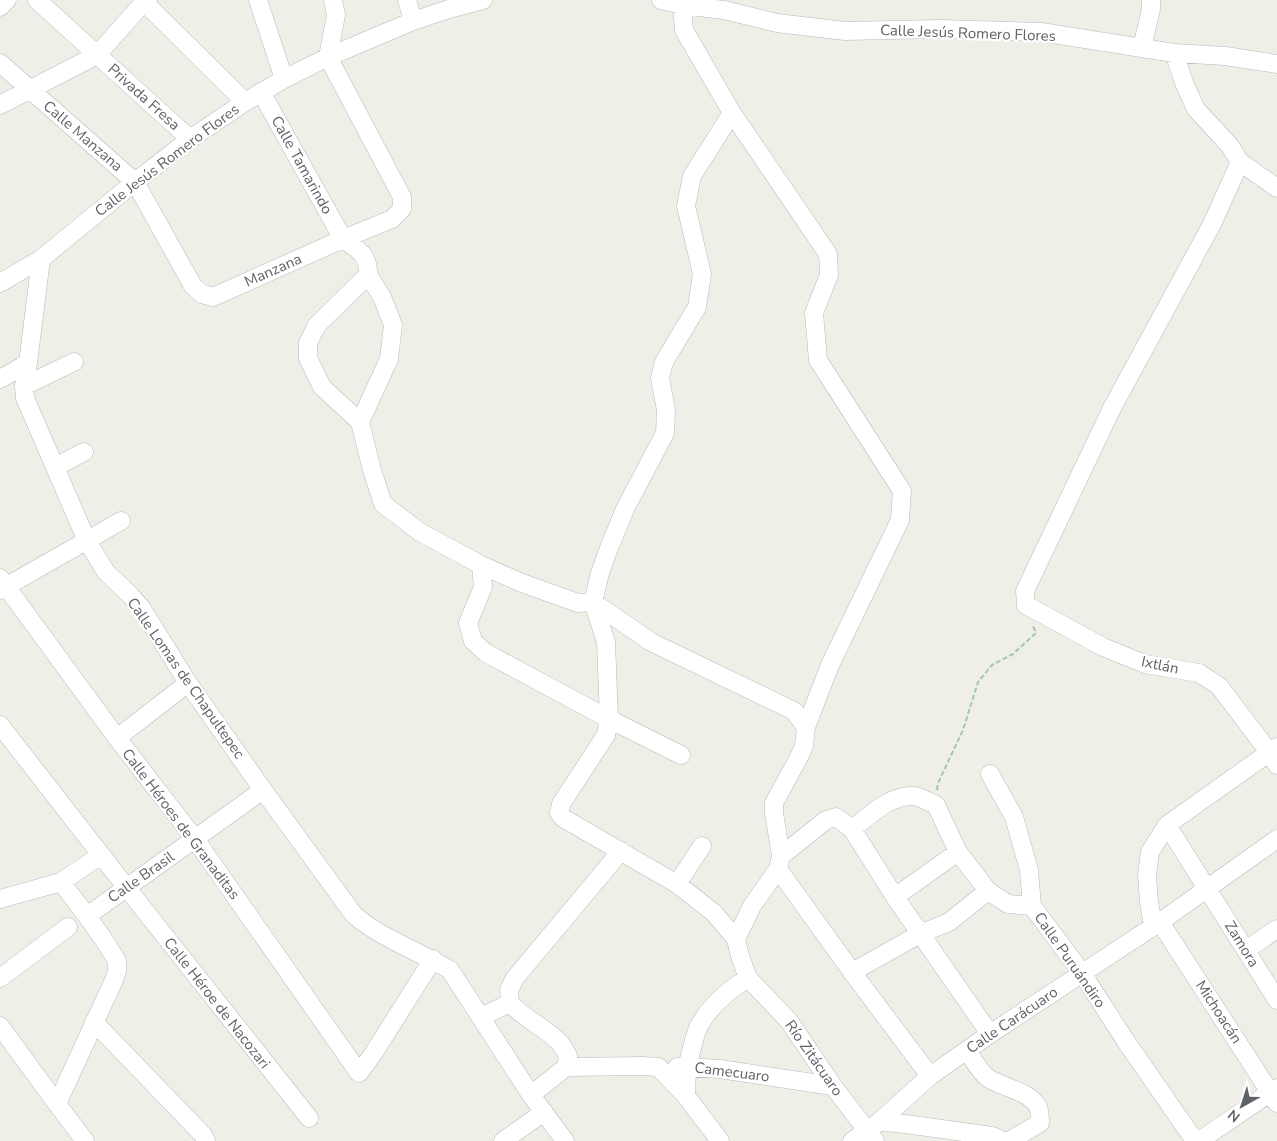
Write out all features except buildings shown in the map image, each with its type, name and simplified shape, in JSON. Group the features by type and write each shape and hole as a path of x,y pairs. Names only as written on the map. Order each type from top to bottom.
{"street":[{"path":"0,7 7,0"},
{"name":"Privada Fresa","path":"37,0 190,139"},
{"path":"258,0 284,79"},
{"path":"328,58 336,14 333,0"},
{"path":"407,0 414,21"},
{"name":"Calle Jesús Romero Flores","path":"0,283 41,259 190,139 244,102 284,79 328,58 450,4 483,0"},
{"name":"Calle Jesús Romero Flores","path":"661,0 682,4 723,5 777,23 846,31 941,29 1041,32 1174,53 1226,56 1277,64"},
{"path":"1142,48 1151,9 1151,0"},
{"path":"0,105 98,55 146,1 244,102"},
{"path":"682,4 684,30 732,113 828,254 829,275 814,313 818,360 902,491 900,520 830,665 806,727 804,746 774,802 774,813 779,863 852,972 930,1076"},
{"path":"1174,53 1184,85 1196,109 1230,146 1240,162 1277,188"},
{"name":"Manzana","path":"202,294 213,297 343,238 392,219 402,209 402,197 328,58"},
{"name":"Calle Manzana","path":"0,63 135,182 193,286 202,294"},
{"name":"Calle Tamarindo","path":"262,92 343,238"},
{"path":"531,1095 566,1067 687,1067 698,1029 712,1006 732,988 748,978 736,939 714,913 677,884 563,818 560,813 561,804 606,735 608,719 606,642 593,602 600,573 609,548 626,509 665,433 666,410 660,378 664,362 697,307 702,274 686,206 692,176 732,113"},
{"path":"1026,605 1025,591 1112,408 1212,224 1240,162"},
{"path":"343,238 360,251 368,264 368,275 382,298 393,325 389,360 360,422"},
{"name":"Calle Lomas de Chapultepec","path":"41,259 24,386 25,398 87,541 106,572 142,609 188,683 354,915 366,925 433,959 450,970 531,1095 565,1141"},
{"path":"368,275 317,325 308,343 308,358 322,387 360,422 372,470 384,504 420,532 481,565 522,583 578,603 593,602 651,642 794,711 806,727"},
{"path":"24,386 74,362"},
{"path":"0,379 28,363"},
{"path":"55,467 84,452"},
{"path":"2,585 87,541 121,521"},
{"path":"481,565 483,587 468,624 473,641 486,654 608,719 681,755"},
{"name":"Calle Héroes de Granaditas","path":"2,585 195,839 359,1073 433,959"},
{"name":"Ixtlán","path":"1026,605 1103,648 1146,664 1200,672 1219,686 1274,754"},
{"path":"117,738 188,683"},
{"name":"Calle Héroe de Nacozari","path":"0,725 309,1118"},
{"path":"1157,924 1149,902 1147,875 1150,852 1167,825 1274,754"},
{"path":"990,774 1014,817 1029,870 1032,906"},
{"name":"Calle Brasil","path":"87,916 263,790"},
{"path":"852,829 889,802 902,796 916,796 936,805"},
{"name":"Calle Puruándiro","path":"936,805 958,852 988,891 1008,904 1032,906 1082,974 1195,1141"},
{"path":"736,939 752,906 779,863 826,820 836,817 852,829 895,897 990,1034"},
{"name":"Zamora","path":"1167,825 1277,1000"},
{"name":"Calle Carácuaro","path":"852,1141 874,1131 930,1076 966,1050 1157,924 1277,839"},
{"path":"677,884 702,846"},
{"path":"566,1067 568,1056 562,1045 516,1010 510,1003 510,990 514,978 621,851"},
{"path":"895,897 958,852"},
{"path":"2,895 61,882 101,855"},
{"path":"57,1104 117,971 117,961 106,943 61,882"},
{"path":"852,972 920,934 949,922 988,891"},
{"name":"Michoacán","path":"1157,924 1275,1094"},
{"path":"0,978 68,928"},
{"path":"1246,950 1277,929"},
{"name":"Río Zitácuaro","path":"748,978 789,1021 833,1086 874,1131"},
{"path":"481,1017 510,1003"},
{"path":"94,1022 203,1135 206,1141"},
{"path":"0,1026 85,1141"},
{"path":"966,1050 982,1073 1005,1087 1030,1097 1038,1108 1040,1123 1008,1141"},
{"path":"658,1067 686,1096"},
{"name":"Camecuaro","path":"720,1141 686,1096 687,1067 720,1069 833,1086"},
{"path":"1199,1141 1275,1094"},
{"path":"503,1141 544,1112"},
{"path":"874,1131 992,1136 1003,1141"}],"path":[{"path":"936,805 938,783 963,730 978,682 992,665 1013,654 1036,633 1026,605"}]}
